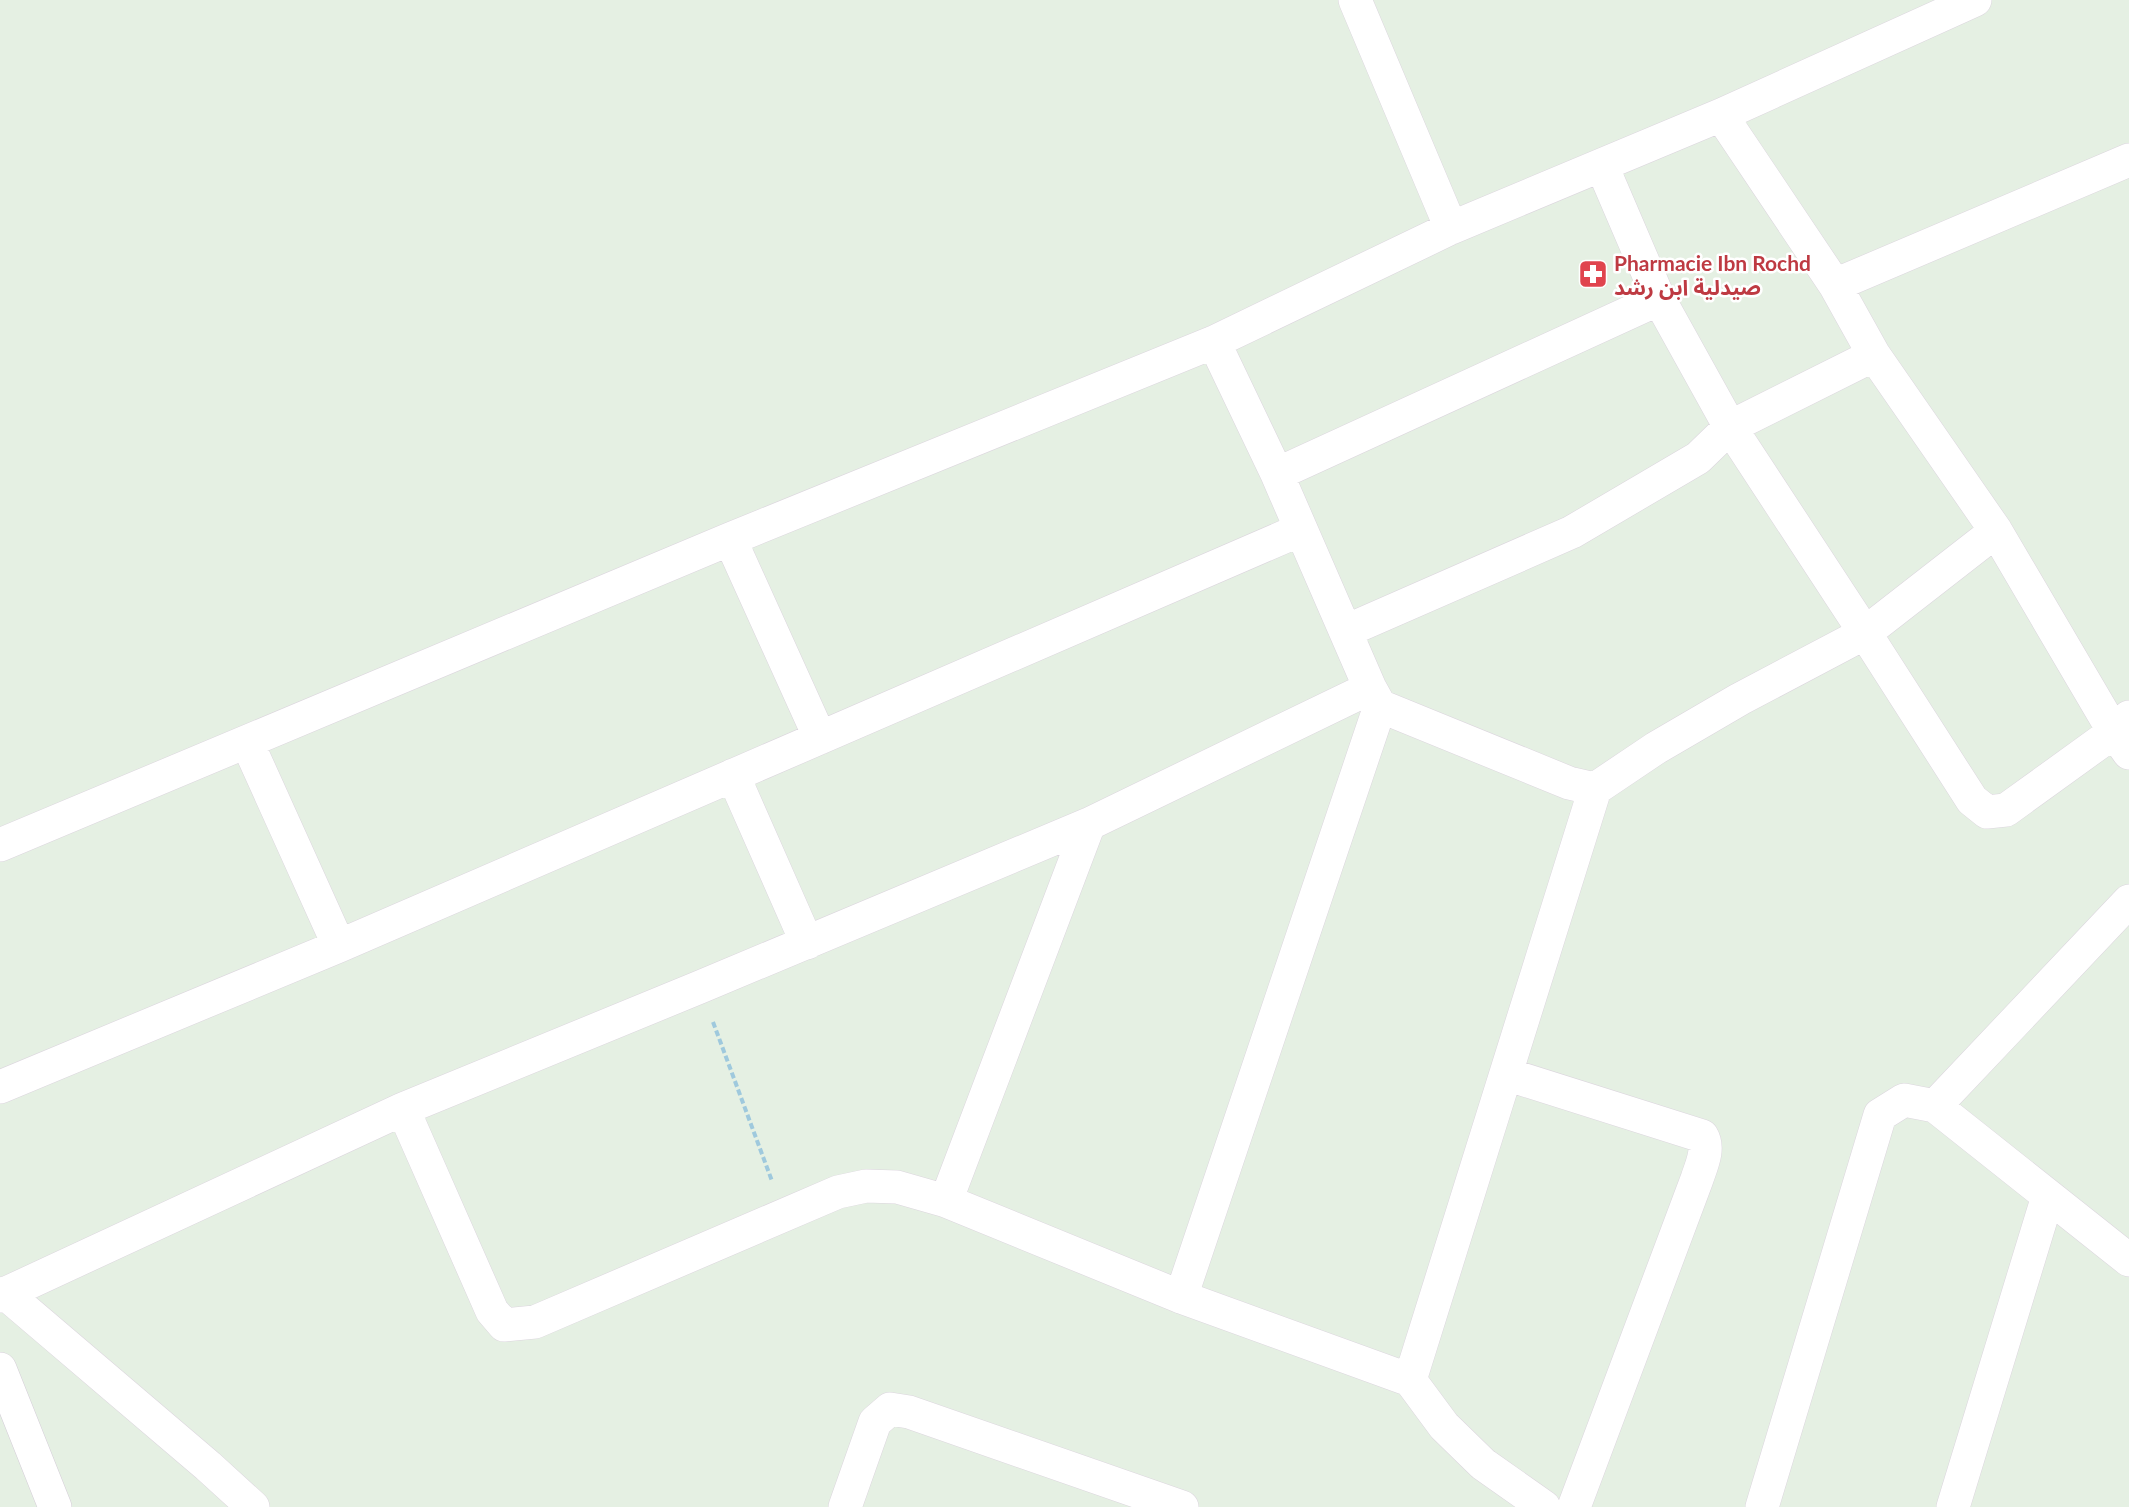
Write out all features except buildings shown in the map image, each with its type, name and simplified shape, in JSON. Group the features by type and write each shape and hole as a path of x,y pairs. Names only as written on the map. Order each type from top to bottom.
{"street":[{"path":"1355,0 1451,228"},
{"path":"0,845 730,539 1214,342 1451,228 1720,115 1975,0"},
{"path":"1602,166 1659,299 1730,427 1972,800 1987,812 2006,810 2124,734 1996,531 1874,355 1835,285 1720,115"},
{"path":"1835,285 2129,160"},
{"path":"1276,474 1659,299"},
{"path":"1181,1297 1375,697 1276,474 1214,342"},
{"path":"1346,631 1572,532 1698,458 1730,427 1874,355"},
{"path":"0,1087 339,946 1300,530"},
{"path":"1410,1380 1595,789 1656,748 1740,699 1865,633 1996,531"},
{"path":"730,539 820,738"},
{"path":"253,1507 208,1466 3,1294 403,1109 1089,824 1375,697 1569,783 1595,789"},
{"path":"247,742 339,946"},
{"path":"733,775 807,943"},
{"path":"946,1201 1089,824"},
{"path":"1935,1106 2129,901"},
{"path":"1506,1074 1702,1136 1706,1142 1706,1150 1697,1179 1574,1507"},
{"path":"1762,1507 1880,1115 1904,1100 1935,1106 2129,1260"},
{"path":"403,1109 492,1311 504,1325 535,1322 838,1192 866,1186 897,1188 946,1201 1181,1297 1410,1380 1444,1426 1483,1464 1544,1507"},
{"path":"1953,1507 2048,1196"},
{"path":"0,1370 55,1507"},
{"path":"845,1507 875,1422 890,1409 909,1412 1182,1507"}],"path":[{"path":"700,987 785,1214"}],"place":[{"name":"Pharmacie Ibn Rochd صيدلية ابن رشد","path":"1593,274"}]}
